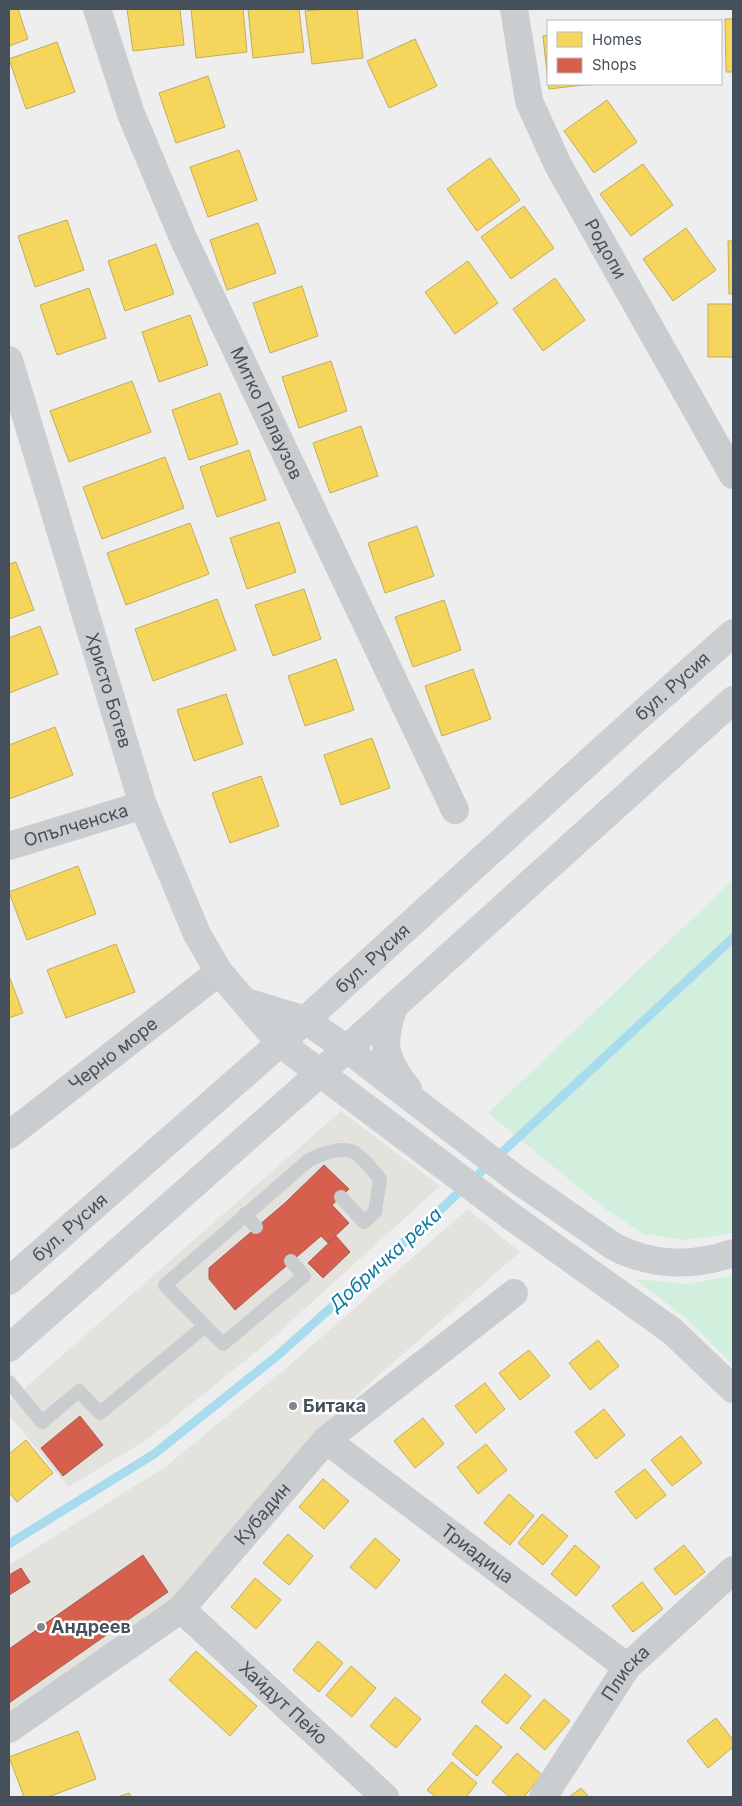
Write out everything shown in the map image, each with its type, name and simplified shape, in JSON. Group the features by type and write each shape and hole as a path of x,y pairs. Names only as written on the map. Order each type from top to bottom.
{"main road":[{"name":"Христо Ботев","path":"9,360 143,805 197,934 219,972 280,1043 494,1203 672,1331 733,1390"},
{"name":"бул. Русия","path":"9,1281 280,1043 636,719 733,634"},
{"path":"9,1348 320,1073 733,700"},
{"path":"246,1002 305,1020 347,1048 515,1178 613,1246 630,1255 657,1262 689,1264 733,1253"},
{"path":"394,1006 385,1041 387,1054 401,1080 423,1108"}],"street":[{"name":"Митко Палаузов","path":"97,9 131,114 184,240 455,810"},
{"name":"Родопи","path":"514,9 529,100 558,165 733,475"},
{"name":"Опълченска","path":"9,846 143,805"},
{"name":"Черно море","path":"9,1135 219,972"},
{"name":"Кубадин","path":"9,1729 181,1608 326,1440 514,1293"},
{"name":"Триадица","path":"326,1440 628,1667"},
{"name":"Плиска","path":"543,1797 628,1667 733,1570"},
{"name":"Хайдут Пейо","path":"181,1608 385,1797"}],"lane":[{"path":"291,1261 304,1276 223,1344 165,1285 309,1160 329,1152 357,1153 380,1178 375,1212 364,1222 341,1197"},
{"path":"245,1214 256,1227"},
{"path":"9,1382 42,1422 79,1391 100,1413 205,1326"}],"shaded area":[{"path":"341,1111 440,1186 267,1343 145,1441 68,1487 9,1415 9,1402"},
{"name":"Битака","path":"468,1209 520,1252 373,1380 319,1431 175,1599 9,1715 9,1565 165,1467 285,1369"}],"green space":[{"path":"732,881 733,1233 685,1240 643,1234 604,1208 488,1113"},
{"path":"733,1275 733,1365 688,1320 635,1279 689,1284"}],"building: Homes":[{"path":"9,9 18,9 28,39 9,46"},
{"path":"127,9 180,9 184,45 133,51"},
{"path":"191,9 243,9 247,52 196,58"},
{"path":"248,9 299,9 304,52 253,58"},
{"path":"357,9 363,58 312,64 305,11"},
{"path":"725,19 733,19 733,72 726,72"},
{"path":"547,35 547,74 543,36"},
{"path":"415,39 437,86 389,108 367,61"},
{"path":"57,42 75,92 26,109 9,59"},
{"path":"208,76 225,127 176,143 159,93"},
{"path":"548,85 584,85 549,89"},
{"path":"607,100 637,142 594,173 564,131"},
{"path":"239,150 257,200 208,217 190,167"},
{"path":"490,158 520,200 477,231 447,189"},
{"path":"643,164 673,205 631,236 600,194"},
{"path":"524,206 554,248 511,279 481,237"},
{"path":"67,220 84,270 35,287 18,236"},
{"path":"258,223 276,273 227,290 210,240"},
{"path":"686,228 716,270 673,301 643,259"},
{"path":"728,241 733,241 733,294 729,294"},
{"path":"156,244 174,294 125,311 108,261"},
{"path":"468,261 498,303 455,334 425,292"},
{"path":"555,278 585,320 543,351 513,309"},
{"path":"302,286 318,336 270,353 253,303"},
{"path":"89,288 106,338 57,355 40,305"},
{"path":"708,304 733,304 733,357 708,357"},
{"path":"190,315 208,365 159,382 142,332"},
{"path":"331,361 347,411 299,428 282,377"},
{"path":"132,381 151,432 69,462 50,411"},
{"path":"220,393 238,444 189,460 172,410"},
{"path":"361,426 378,476 330,493 313,443"},
{"path":"249,450 266,500 217,517 200,467"},
{"path":"165,457 184,508 102,539 83,487"},
{"path":"279,522 296,572 247,589 230,538"},
{"path":"190,523 209,574 126,605 107,553"},
{"path":"417,526 434,576 385,593 368,543"},
{"path":"16,562 34,610 9,619 9,564"},
{"path":"304,589 321,639 273,656 255,605"},
{"path":"217,599 236,650 153,681 135,629"},
{"path":"444,600 461,650 413,667 395,617"},
{"path":"40,626 58,674 9,693 9,638"},
{"path":"336,659 354,710 305,726 288,676"},
{"path":"473,669 491,719 442,736 425,686"},
{"path":"226,694 243,744 194,761 177,710"},
{"path":"55,727 73,775 9,799 9,745"},
{"path":"372,738 390,788 341,805 324,755"},
{"path":"261,776 279,826 230,843 212,793"},
{"path":"78,866 96,914 27,940 9,892"},
{"path":"116,944 135,992 66,1018 47,970"},
{"path":"9,976 23,1013 9,1018"},
{"path":"598,1340 619,1366 590,1390 569,1363"},
{"path":"529,1350 550,1376 520,1400 499,1373"},
{"path":"485,1383 505,1409 476,1433 455,1406"},
{"path":"604,1409 625,1435 596,1459 575,1432"},
{"path":"423,1418 444,1444 415,1468 394,1441"},
{"path":"681,1436 702,1463 672,1486 651,1460"},
{"path":"26,1440 53,1473 17,1502 9,1492 9,1454"},
{"path":"486,1444 507,1470 478,1494 457,1467"},
{"path":"645,1469 666,1495 636,1519 615,1492"},
{"path":"323,1479 349,1501 324,1529 299,1507"},
{"path":"509,1494 534,1516 510,1545 484,1523"},
{"path":"542,1514 568,1536 543,1565 518,1543"},
{"path":"288,1534 313,1556 289,1585 263,1563"},
{"path":"375,1538 400,1560 376,1589 350,1567"},
{"path":"575,1545 600,1567 576,1596 551,1574"},
{"path":"684,1545 705,1572 675,1595 654,1569"},
{"path":"255,1578 281,1600 256,1629 231,1607"},
{"path":"642,1582 663,1609 633,1632 612,1606"},
{"path":"318,1641 343,1663 319,1692 293,1670"},
{"path":"196,1651 257,1706 230,1736 169,1680"},
{"path":"351,1666 376,1688 352,1717 326,1695"},
{"path":"505,1674 531,1696 507,1724 481,1702"},
{"path":"395,1697 421,1719 396,1748 370,1726"},
{"path":"544,1699 570,1721 545,1750 520,1728"},
{"path":"716,1718 733,1740 733,1747 708,1768 687,1741"},
{"path":"476,1725 502,1747 477,1776 452,1754"},
{"path":"78,1731 96,1779 48,1797 24,1797 9,1757"},
{"path":"517,1753 542,1775 524,1797 510,1797 492,1782"},
{"path":"452,1762 477,1783 466,1797 436,1797 427,1790"},
{"path":"581,1788 589,1797 569,1797"},
{"path":"129,1793 131,1797 118,1797"}],"building: Shops":[{"path":"324,1165 349,1189 332,1205 349,1223 328,1243 321,1236 235,1310 209,1279 209,1268 286,1202"},
{"path":"336,1236 350,1252 323,1278 308,1263"},
{"path":"80,1416 103,1445 63,1476 41,1448"},
{"path":"143,1555 168,1592 9,1703 9,1649"},
{"path":"21,1568 30,1582 9,1595 9,1575"}],"waterway":[{"name":"Добричка река","path":"9,1544 154,1454 277,1356 441,1209 733,938"}],"place":[{"name":"Битака","path":"293,1406"},
{"name":"Андреев","path":"41,1627"}]}
